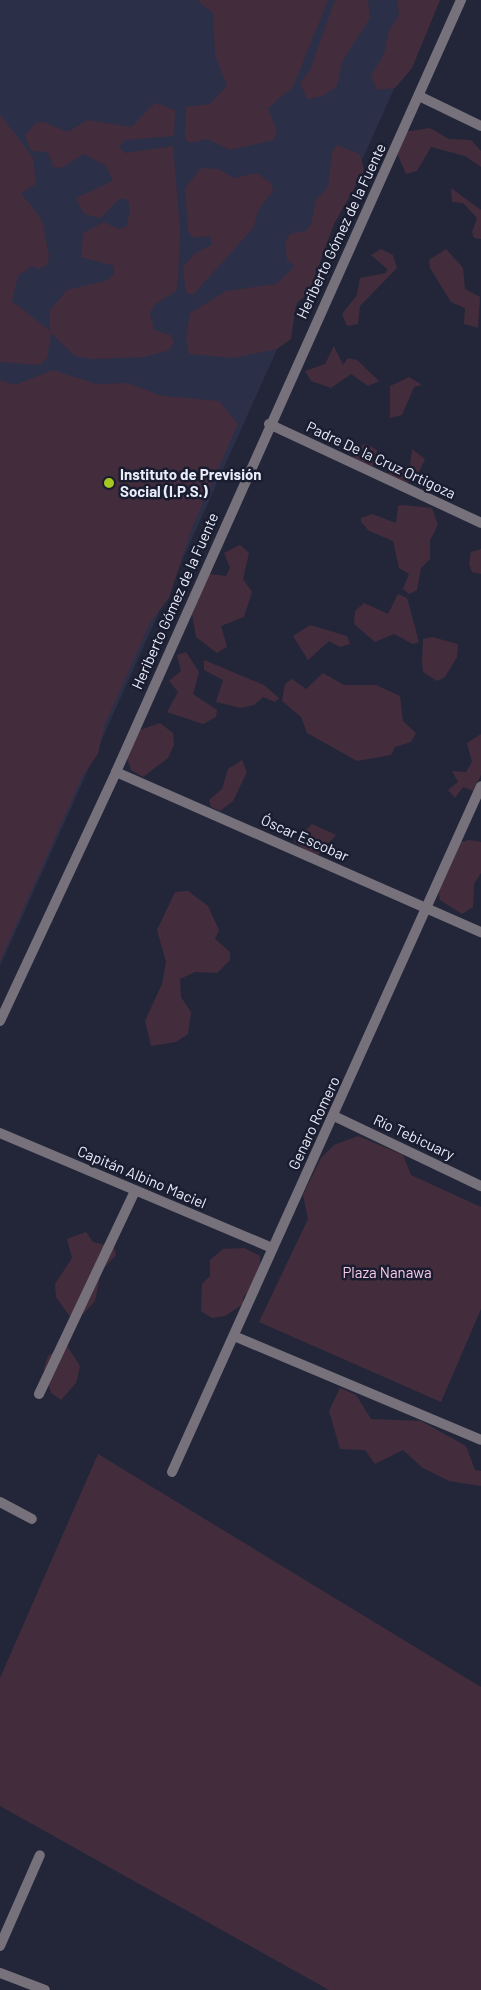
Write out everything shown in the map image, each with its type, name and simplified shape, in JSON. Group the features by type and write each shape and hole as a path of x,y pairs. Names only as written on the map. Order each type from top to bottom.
{"street":[{"name":"Heriberto Gómez de la Fuente","path":"0,1020 116,772 268,424 419,96 461,0"},
{"path":"419,96 481,126"},
{"name":"Padre De la Cruz Ortigoza","path":"268,424 481,523"},
{"name":"Óscar Escobar","path":"116,772 481,932"},
{"name":"Genaro Romero","path":"172,1472 481,786"},
{"name":"Río Tebicuary","path":"334,1116 481,1186"},
{"name":"Capitán Albino Maciel","path":"0,1133 272,1248"},
{"path":"38,1394 135,1191"},
{"path":"234,1336 481,1440"},
{"path":"0,1502 32,1519"},
{"path":"0,1946 40,1855"},
{"path":"0,1973 45,1990"}],"shaded area":[{"name":"Instituto de Previsión Social (I.P.S.)","path":"0,0 434,0 0,966"}],"green space":[{"path":"197,0 328,0 293,87 268,108 277,132 273,140 230,150 207,139 190,143 185,139 186,107 210,104 227,86 215,55 213,13"},
{"path":"335,0 368,0 370,18 342,62 337,86 323,96 307,99 300,83 310,70"},
{"path":"397,0 440,0 412,68 395,88 377,90 371,76 384,54 389,30 399,16"},
{"path":"155,103 175,110 174,136 125,140 119,147 125,153 173,146 180,228 178,282 176,291 154,305 150,313 154,330 171,335 174,343 169,350 144,357 92,359 75,356 51,333 47,358 41,365 0,362 0,114 33,158 36,184 21,193 42,220 49,255 48,264 40,269 32,266 18,276 12,301 50,331 50,310 67,290 108,280 114,274 114,266 81,257 83,233 104,222 119,229 127,226 130,209 128,200 120,198 101,218 84,214 76,198 113,181 106,166 84,154 61,168 53,167 48,152 31,151 25,135 36,123 44,122 67,132 88,120 131,127"},
{"path":"430,128 449,139 471,140 481,151 481,167 465,156 431,147 417,171 406,174 397,153 404,132"},
{"path":"337,145 360,154 364,171 334,224 309,292 296,304 291,339 277,349 233,358 189,354 186,338 190,313 226,291 276,284 295,266 287,260 285,242 290,234 306,231 311,224 316,200 328,187 332,152"},
{"path":"201,168 219,169 233,178 257,173 271,183 273,191 258,210 254,227 193,295 186,292 183,267 195,253 212,245 210,236 194,238 188,231 185,188"},
{"path":"451,188 481,210 481,239 474,238 472,232 477,218 463,203 452,202"},
{"path":"381,249 393,255 397,268 360,306 358,324 347,326 342,314 357,295 360,278 386,273 387,269 371,255"},
{"path":"446,249 463,268 465,289 480,297 478,328 464,324 465,308 451,302 430,268 429,260"},
{"path":"334,346 343,365 348,358 357,360 379,381 368,386 351,374 331,388 311,381 305,371 325,364"},
{"path":"53,370 96,384 128,383 162,396 219,401 238,424 192,528 169,598 150,623 105,724 98,754 83,775 0,961 0,380 15,385"},
{"path":"409,377 422,385 414,387 402,415 390,418 390,386"},
{"path":"366,444 377,450 372,468 350,458 359,455 356,447"},
{"path":"412,449 425,459 418,474 407,483 385,474 410,465"},
{"path":"398,506 432,508 438,525 430,540 430,559 421,568 417,590 409,594 403,589 409,574 399,568 393,541 369,531 361,522 361,518 372,514 396,523"},
{"path":"240,545 249,553 243,579 252,592 244,617 221,626 227,647 217,653 196,637 192,614 199,598 197,589 210,574 226,576 230,568 224,553"},
{"path":"481,549 481,574 472,572 469,564 471,552"},
{"path":"398,594 407,598 419,642 413,644 394,634 375,642 354,624 355,611 364,603 388,614"},
{"path":"310,625 347,636 350,644 340,647 329,641 308,660 293,636"},
{"path":"432,637 458,644 457,657 445,677 437,681 423,672 422,664 423,639"},
{"path":"186,652 199,672 193,694 217,710 216,717 203,724 167,712 178,692 169,681 181,671 177,655"},
{"path":"204,660 264,685 279,698 275,702 263,697 254,705 241,708 216,702 223,680 204,670"},
{"path":"323,673 344,685 376,685 400,696 403,721 416,733 411,742 395,747 391,755 357,761 307,733 301,717 282,701 285,684 292,679 306,689"},
{"path":"160,723 173,733 174,745 168,758 143,777 131,770 127,758 137,731"},
{"path":"481,734 481,775 473,791 463,787 455,798 448,790 458,782 452,771 466,772 472,762 467,743"},
{"path":"242,760 247,772 233,801 220,811 211,807 209,800 222,789 228,769"},
{"path":"312,824 336,835 316,857 294,842"},
{"path":"469,840 481,842 481,873 474,884 473,907 462,914 440,900 438,888 457,843"},
{"path":"188,891 208,906 219,930 215,939 230,952 230,960 217,973 195,972 180,979 181,997 191,1012 188,1034 176,1042 151,1046 145,1021 162,984 166,962 157,930 175,892"},
{"name":"Plaza Nanawa","path":"358,1136 403,1155 411,1175 481,1207 481,1309 441,1402 259,1322 308,1219 303,1195 321,1158 334,1145"},
{"path":"86,1232 93,1242 114,1247 116,1255 101,1271 95,1301 83,1314 71,1318 56,1297 55,1284 72,1258 67,1239"},
{"path":"244,1248 260,1256 261,1279 243,1297 243,1304 225,1316 212,1318 201,1311 202,1284 210,1276 210,1260 223,1249"},
{"path":"66,1344 80,1366 76,1383 61,1400 51,1393 44,1368 48,1356"},
{"path":"340,1388 356,1395 371,1419 421,1421 466,1446 475,1470 481,1471 481,1486 449,1481 423,1468 403,1450 375,1464 365,1450 340,1449 329,1411"},
{"path":"98,1454 481,1687 481,1990 329,1990 0,1806 0,1678"}],"place":[{"name":"Instituto de Previsión Social (I.P.S.)","path":"109,483"}]}
